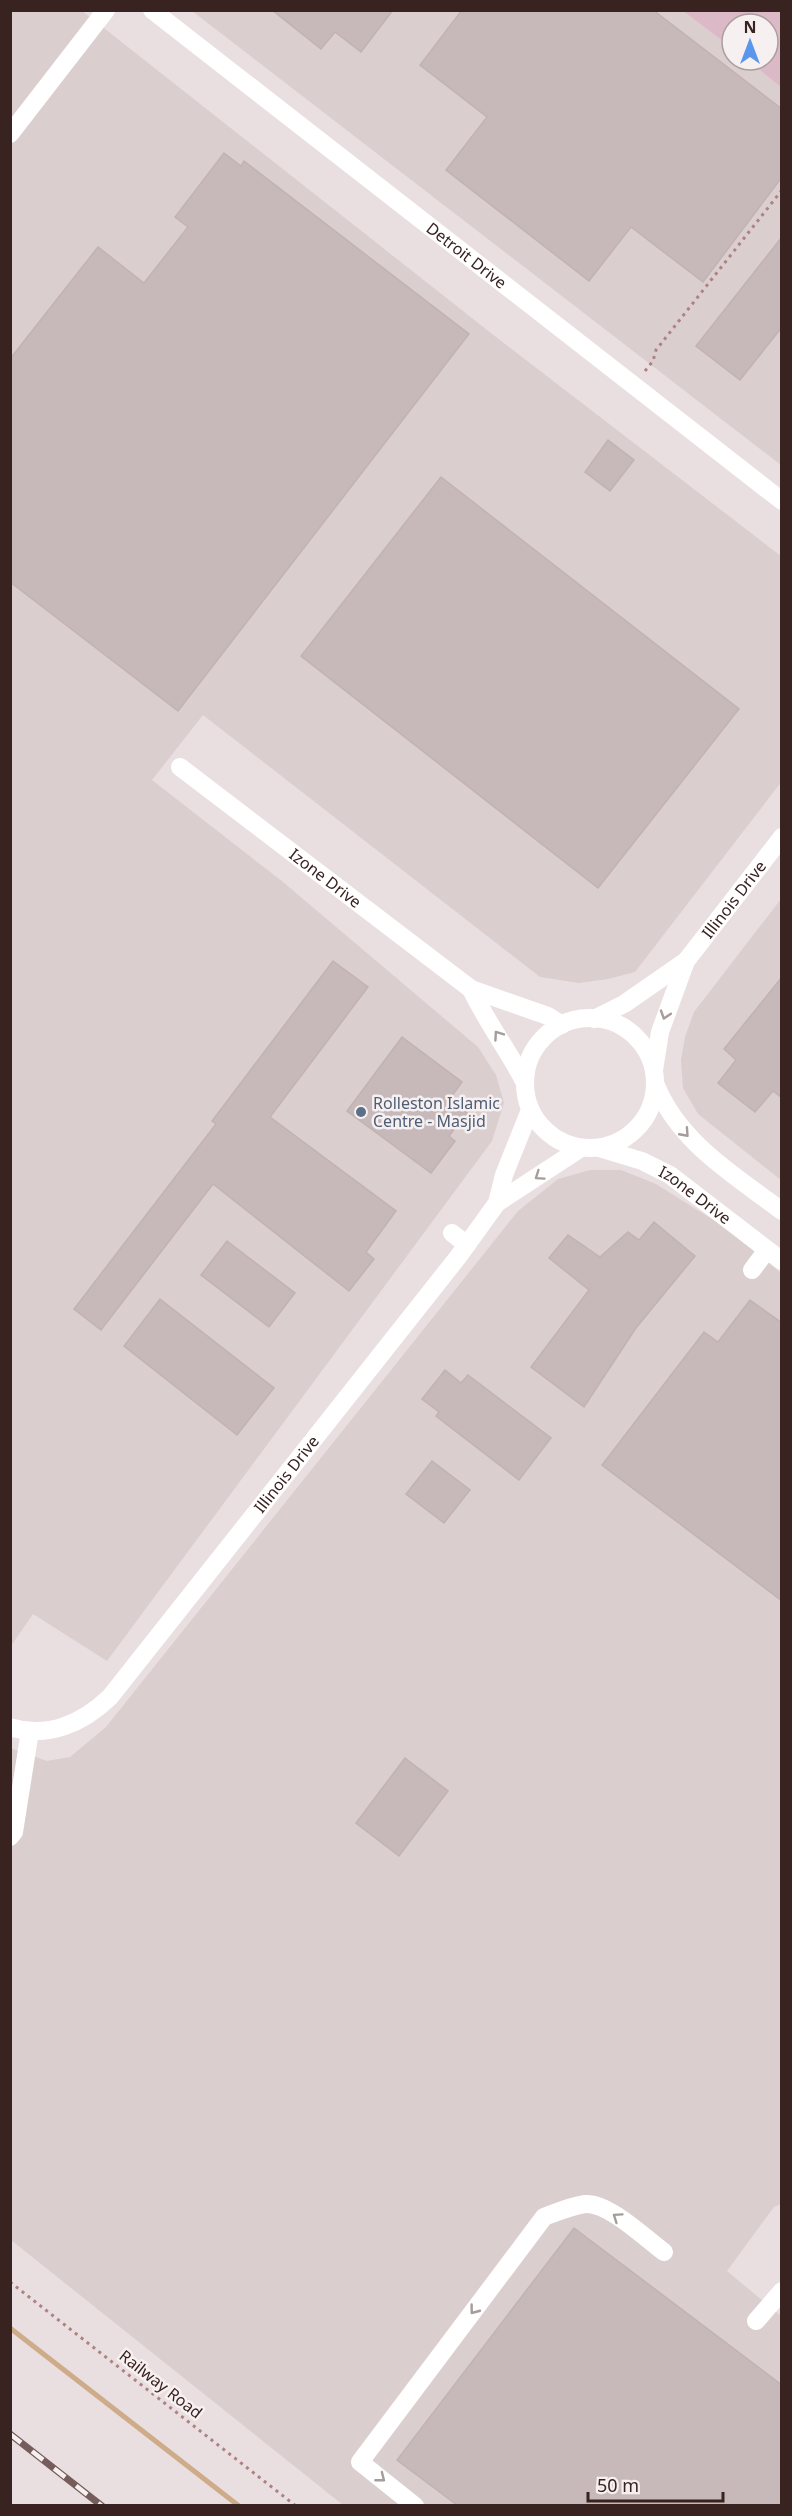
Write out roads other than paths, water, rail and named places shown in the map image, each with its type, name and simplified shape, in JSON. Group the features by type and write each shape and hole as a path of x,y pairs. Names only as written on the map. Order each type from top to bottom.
{"street":[{"path":"10,134 106,10"},
{"name":"Detroit Drive","path":"152,10 782,501"},
{"name":"Izone Drive","path":"180,767 306,874 428,968 471,989 548,1016 562,1024"},
{"name":"Illinois Drive","path":"594,1018 624,1004 686,961 782,837"},
{"name":"Illinois Drive","path":"655,1077 660,1032 686,961"},
{"name":"Izone Drive","path":"471,989 481,1011 507,1049 524,1081"},
{"path":"655,1077 652,1102 644,1119 632,1133 616,1143 589,1148 560,1141 542,1128 530,1110 524,1081 535,1048 547,1034 562,1024 594,1018 621,1026 643,1045 655,1077 662,1101 694,1143 782,1211"},
{"name":"Illinois Drive","path":"30,1731 40,1732 63,1728 99,1708 123,1681 465,1256 497,1203 504,1175 530,1110"},
{"name":"Izone Drive","path":"589,1148 642,1161 670,1175 782,1261"},
{"name":"Illinois Drive","path":"497,1203 589,1148"},
{"path":"452,1233 465,1256"},
{"path":"752,1270 767,1250"},
{"path":"10,1727 30,1731 14,1832 10,1837"},
{"path":"415,2505 360,2462 544,2217 587,2204 599,2206 664,2252"},
{"path":"756,2321 782,2290"}],"waterway":[{"path":"10,2328 239,2506"}],"railway":[{"path":"10,2434 102,2506"}],"place":[{"name":"Rolleston Islamic Centre - Masjid","path":"361,1112"}]}
